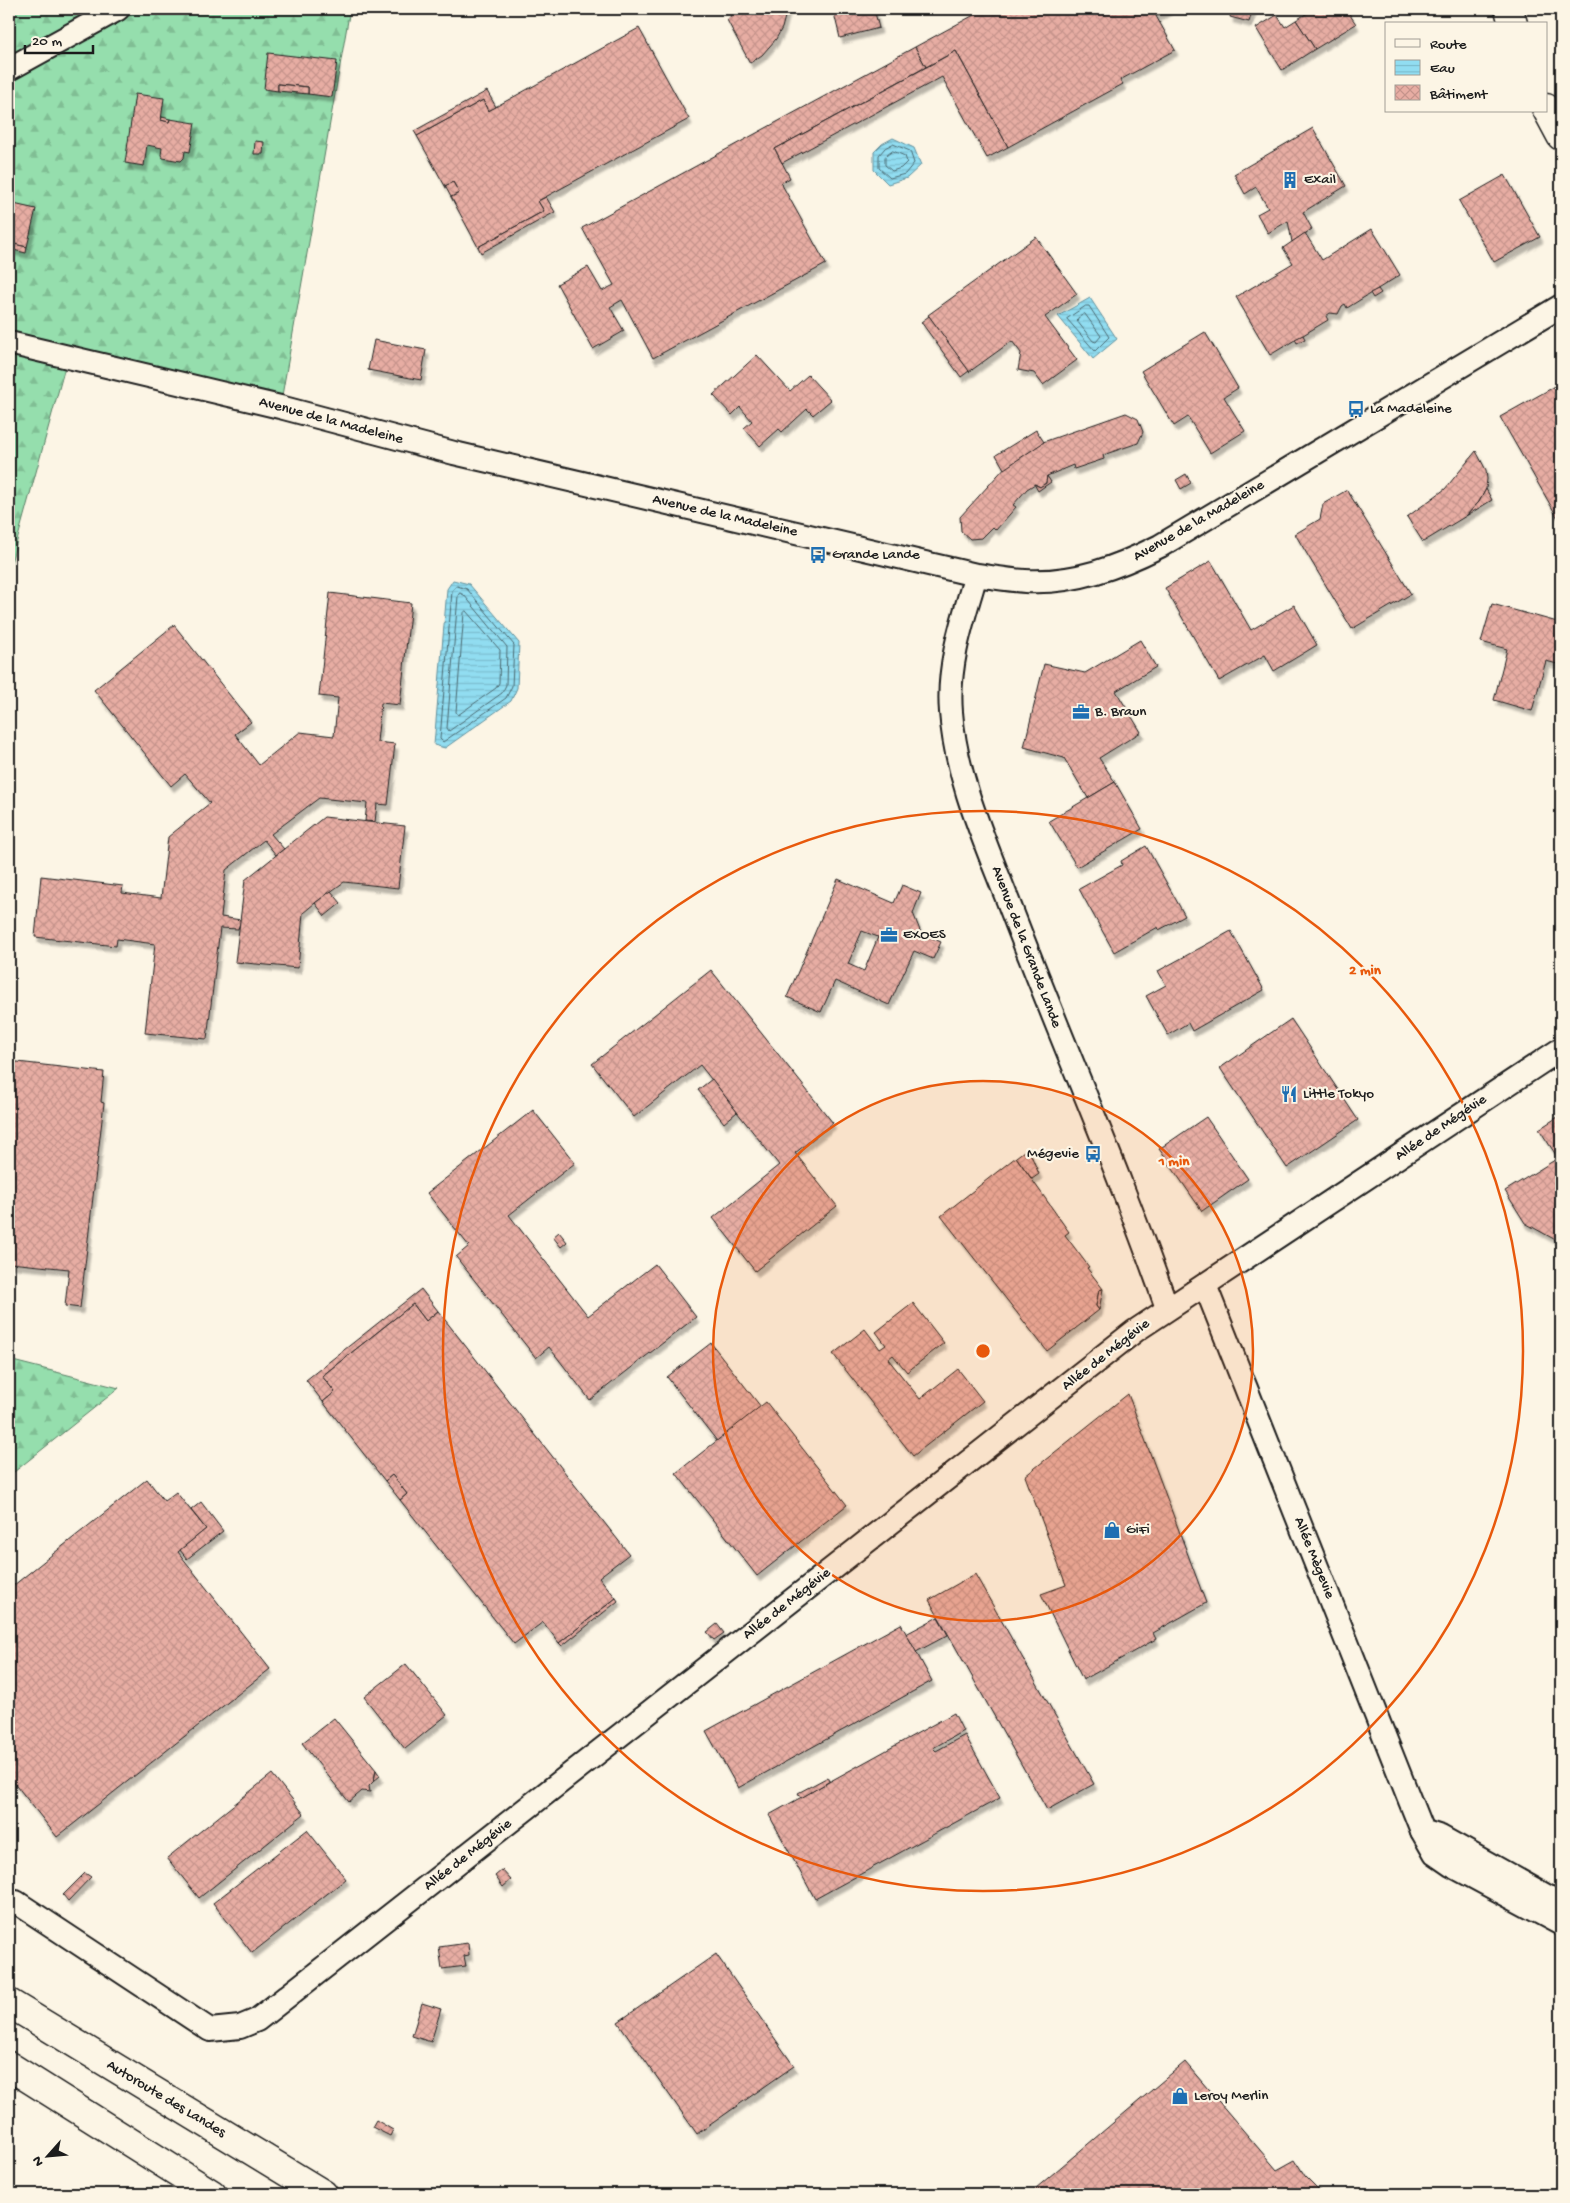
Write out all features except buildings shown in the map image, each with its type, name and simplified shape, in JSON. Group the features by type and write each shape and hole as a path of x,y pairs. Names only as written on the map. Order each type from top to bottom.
{"main road":[{"path":"1509,9 1512,22"},
{"name":"Autoroute des Landes","path":"9,2003 323,2194"},
{"path":"9,2066 212,2194"}],"street":[{"path":"9,69 118,9"},
{"name":"Avenue de la Madeleine","path":"9,343 270,404 454,453 976,575 1025,581 1054,581 1084,577 1131,560 1160,546 1561,306"},
{"name":"Avenue de la Grande Lande","path":"976,575 956,647 950,711 963,777 1024,942 1168,1308"},
{"name":"Allée de Mégévie","path":"16,1902 210,2030 240,2027 257,2020 1135,1331 1561,1049"},
{"name":"Allée Mègevie","path":"1205,1285 1422,1831 1435,1854 1451,1865 1561,1924"},
{"path":"1422,1831 1441,1837 1561,1904"}],"green space":[{"path":"9,9 350,9 280,407 68,356 9,570"},
{"path":"9,1360 119,1388 9,1476"}],"water":[{"path":"893,138 914,148 921,165 907,178 888,184 874,170 874,152 882,144"},
{"path":"1090,298 1117,339 1093,359 1058,316"},
{"path":"453,580 469,584 519,643 517,688 511,701 445,748 434,745 447,589"}],"place":[{"name":"Exail","path":"1290,180"},
{"name":"La Madeleine","path":"1356,409"},
{"name":"Grande Lande","path":"818,555"},
{"name":"B. Braun","path":"1081,712"},
{"name":"EXOES","path":"889,935"},
{"name":"Little Tokyo","path":"1289,1094"},
{"name":"Mégevie","path":"1093,1154"},
{"name":"GiFi","path":"1112,1530"},
{"name":"Leroy Merlin","path":"1180,2096"}]}
